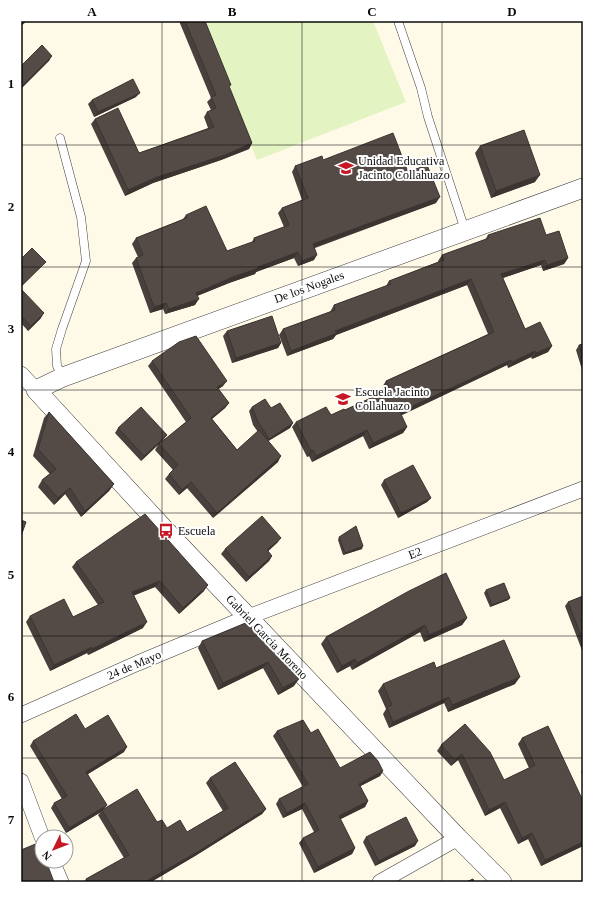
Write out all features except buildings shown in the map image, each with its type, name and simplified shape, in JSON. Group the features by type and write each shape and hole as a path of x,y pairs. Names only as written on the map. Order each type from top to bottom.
{"street":[{"name":"De los Nogales","path":"34,388 583,188"},
{"name":"Gabriel Garcia Moreno","path":"21,374 248,617 458,838 502,882"},
{"name":"E2","path":"248,617 583,489"},
{"name":"24 de Mayo","path":"21,716 125,669 248,617"},
{"path":"21,781 39,829"},
{"path":"380,882 458,838"},
{"path":"55,869 61,882"}],"lane":[{"path":"398,21 421,88 428,118 465,230"},
{"path":"60,138 81,218 86,261 56,349 57,366 64,377"}],"green space":[{"path":"201,21 373,21 406,102 257,160"}],"place":[{"name":"Unidad Educativa Jacinto Collahuazo","path":"346,168"},
{"name":"Escuela Jacinto Collahuazo","path":"343,399"},
{"name":"Escuela","path":"166,531"}]}
